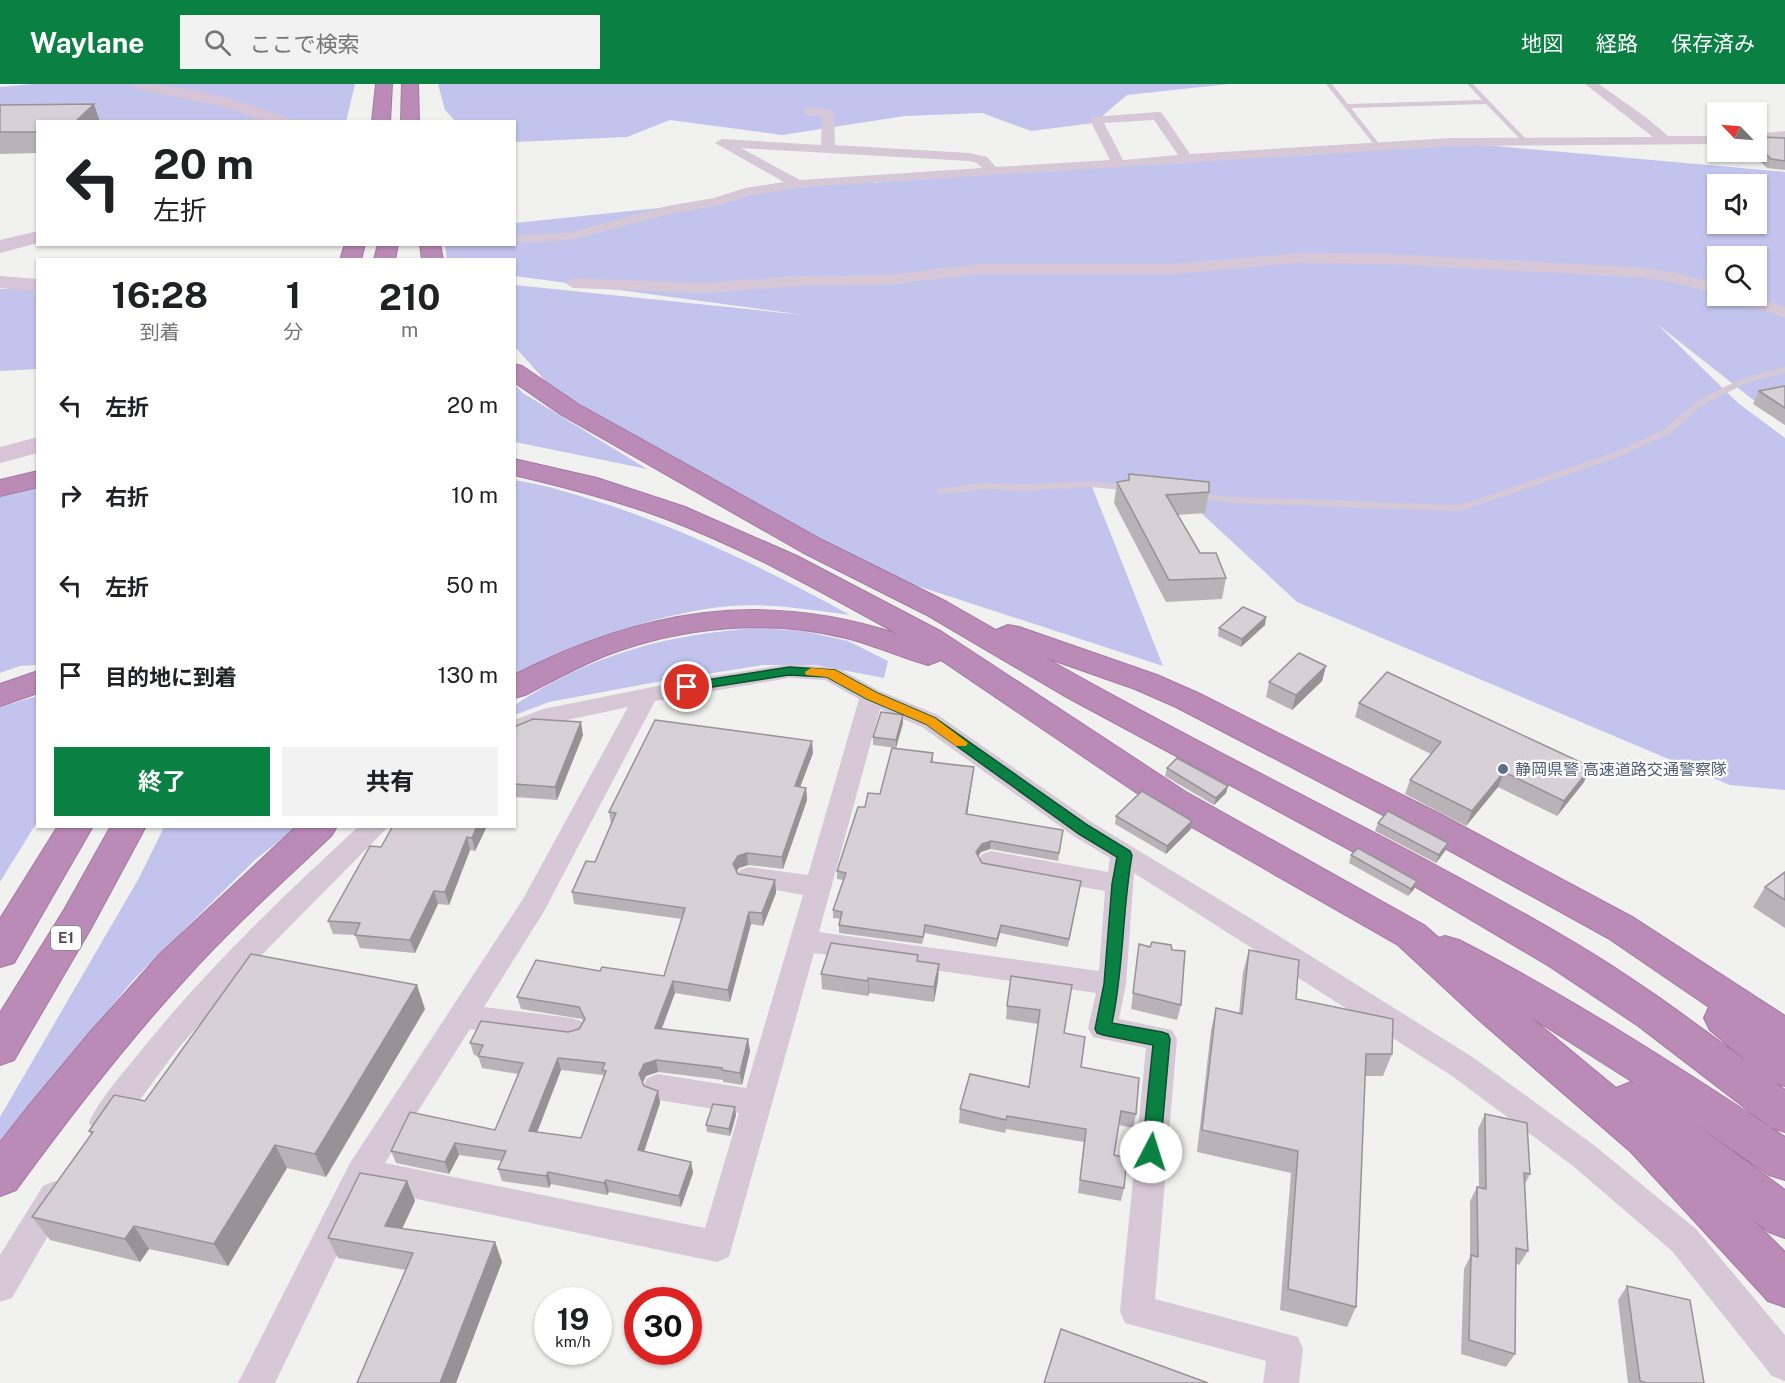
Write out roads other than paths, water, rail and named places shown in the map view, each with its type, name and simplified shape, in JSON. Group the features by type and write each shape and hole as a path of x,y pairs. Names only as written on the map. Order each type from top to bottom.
{"highway":[{"path":"381,120 384,84"},
{"path":"410,84 410,120"},
{"path":"422,84 423,120"},
{"path":"516,372 568,409 812,546 936,608 1074,688 1395,858 1563,955 1651,1013 1785,1114"},
{"path":"516,453 561,460 670,490 812,546"},
{"path":"0,476 36,467"},
{"path":"516,468 627,496 723,533 787,562 893,617 1174,801 1411,934 1524,992 1785,1161"},
{"path":"0,488 36,479"},
{"path":"936,608 1146,682 1187,700 1426,822 1621,928 1785,1037"},
{"path":"516,687 597,648 661,630 726,620 806,622 843,628 878,637 981,674"},
{"path":"0,696 36,682"},
{"path":"0,952 75,828"},
{"name":"E1","path":"0,1048 77,920 128,828"},
{"path":"0,1176 56,1102 162,979 318,828"},
{"path":"1621,928 1785,1069"},
{"path":"1411,934 1493,1009 1646,1139 1785,1285"},
{"path":"1493,1009 1633,1102 1785,1217"}],"street":[{"path":"137,84 234,104 278,120"},
{"path":"1591,84 1644,122 1663,139"},
{"path":"810,111 828,113 828,149"},
{"path":"1118,164 1096,120 1158,116 1185,158"},
{"path":"1767,137 1785,135"},
{"path":"521,239 572,236 667,210 717,202 745,192 798,184 842,174 993,172 1378,146 1525,141 1707,140"},
{"path":"1767,140 1785,141"},
{"path":"798,184 722,143 969,157 982,160 993,172"},
{"path":"767,167 790,163"},
{"path":"573,283 703,288 800,281 887,280 990,269 1173,269 1297,258 1386,259 1635,272 1672,277 1707,286"},
{"path":"0,282 36,286"},
{"path":"1766,306 1785,313"},
{"path":"0,455 36,446"},
{"path":"516,729 543,717 687,687 789,671 830,673 872,696 930,721 1084,830 1122,869 1240,925 1462,1066 1584,1156 1684,1240 1785,1363"},
{"path":"256,1383 361,1173 533,906 646,696"},
{"path":"361,1173 717,1246 872,696"},
{"path":"87,1148 139,1073 243,955 316,880 374,828"},
{"path":"991,861 1122,869"},
{"path":"1122,869 1112,984 1103,1029 1162,1039 1137,1311 1285,1349 1281,1383"},
{"path":"749,877 819,887"},
{"path":"804,941 1112,984"},
{"path":"462,1016 571,1030"},
{"path":"658,1087 758,1103"},
{"path":"0,1286 68,1176"}],"lane":[{"path":"1329,84 1378,146"},
{"path":"1470,84 1525,141"},
{"path":"1347,106 1487,102"},
{"path":"1182,494 1231,500 1461,508 1618,454 1668,431 1701,402 1746,380 1785,370"},
{"path":"940,491 987,486 1024,488 1091,484 1148,490"}],"place":[{"name":"静岡県警 高速道路交通警察隊","path":"1503,769"}]}
